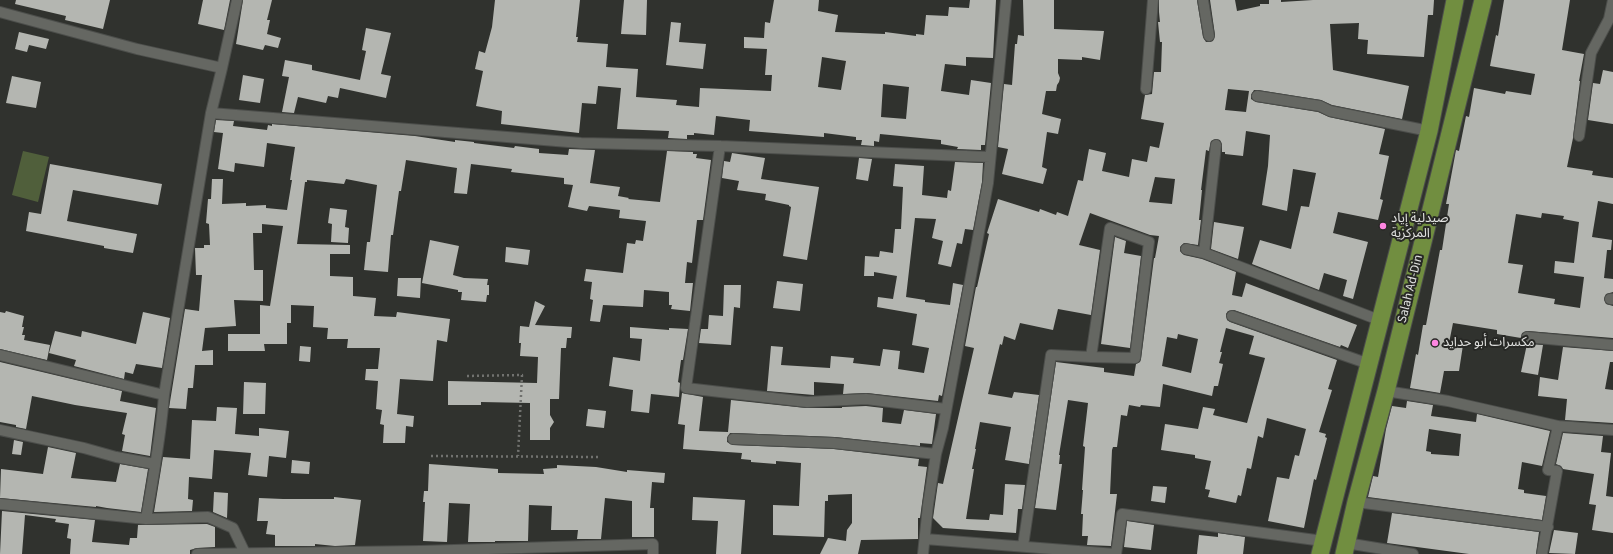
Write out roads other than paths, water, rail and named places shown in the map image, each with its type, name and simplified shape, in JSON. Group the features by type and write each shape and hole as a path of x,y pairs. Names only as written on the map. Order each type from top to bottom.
{"highway":[{"name":"Salah Ad-Din","path":"1321,548 1429,131 1455,0"},
{"name":"Salah Ad-Din","path":"1345,548 1484,0"},
{"path":"1369,361 1387,363 1387,384"}],"street":[{"path":"146,519 161,433 164,395 211,113 237,0"},
{"path":"923,554 928,504 936,454 946,409 988,183 1006,0"},
{"path":"1146,90 1153,0"},
{"path":"1203,0 1209,36"},
{"path":"1579,136 1591,53 1609,19 1613,0"},
{"path":"0,12 137,49 222,68"},
{"path":"1257,96 1320,106 1330,111 1429,131"},
{"path":"211,113 581,143 720,146 990,157"},
{"path":"1204,253 1216,145"},
{"path":"720,146 686,388 807,402 866,399 946,409"},
{"path":"1023,546 1051,355 1091,357 1135,358 1149,242 1110,228 1091,357"},
{"path":"1186,249 1204,253 1379,320"},
{"path":"1232,316 1369,361"},
{"path":"1527,337 1613,345"},
{"path":"0,355 164,395"},
{"path":"1387,384 1448,402 1558,426 1613,430"},
{"path":"1542,554 1557,471 1548,470 1558,426"},
{"path":"0,430 84,448 116,457 155,464"},
{"path":"733,439 834,443 936,454"},
{"path":"1356,502 1548,527"},
{"path":"0,504 146,519 208,518 233,528 245,553"},
{"path":"925,539 1116,554 1122,514 1321,548"},
{"path":"197,554 497,551 653,544 653,554"},
{"path":"1345,548 1413,554"}],"place":[{"name":"صيدلية إياد المركزية","path":"1383,226"},
{"name":"مكسرات أبو حدايد","path":"1435,343"}]}
